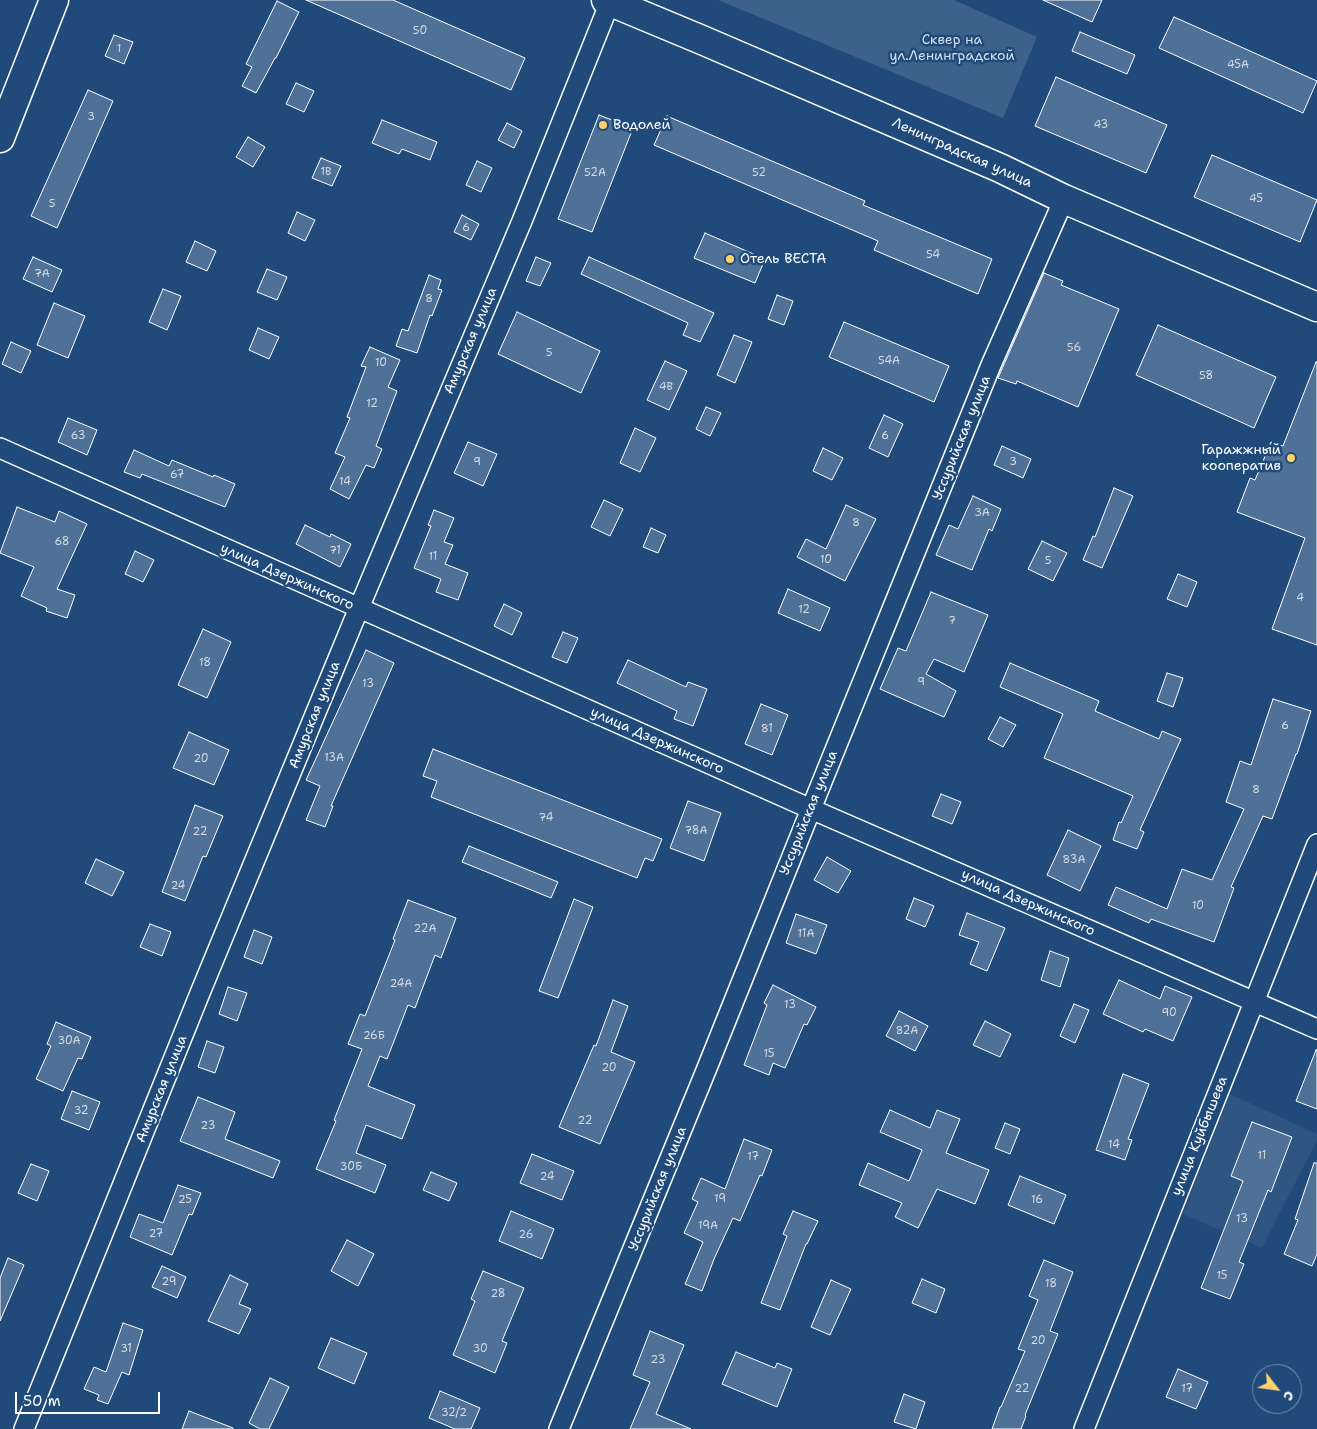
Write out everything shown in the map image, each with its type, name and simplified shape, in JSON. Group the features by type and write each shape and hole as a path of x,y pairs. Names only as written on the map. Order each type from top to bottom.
{"main road":[{"path":"0,138 54,0"},
{"name":"Ленинградская улица","path":"608,1 991,164 1064,199 1317,307"}],"street":[{"name":"Амурская улица","path":"24,1429 200,993 522,221 608,1"},
{"name":"Уссурийская улица","path":"560,1429 992,365 1064,199"},
{"name":"улица Дзержинского","path":"0,448 811,809 1317,1029"},
{"name":"улица Куйбышева","path":"1084,1429 1317,844"}],"shaded area":[{"path":"1230,1094 1317,1134 1317,1140 1262,1248 1183,1214"}],"green space":[{"name":"Сквер на ул.Ленинградской","path":"718,0 954,0 1037,37 1003,118"}],"building":[{"path":"306,0 393,0 525,58 511,90"},
{"path":"1043,0 1102,0 1092,22"},
{"path":"277,1 299,12 256,93 242,86 252,67 246,64"},
{"path":"1174,17 1317,81 1303,113 1159,48"},
{"path":"1080,32 1135,55 1127,74 1072,51"},
{"path":"114,35 133,42 124,64 105,56"},
{"path":"1056,77 1167,125 1146,173 1035,126"},
{"path":"296,83 314,91 304,112 286,104"},
{"path":"88,90 113,101 57,228 31,216"},
{"path":"599,115 633,128 592,232 558,219"},
{"path":"667,116 865,201 863,205 992,259 978,294 874,250 878,241 654,145"},
{"path":"382,120 437,142 430,160 402,149 399,154 372,143"},
{"path":"507,123 522,131 514,148 498,140"},
{"path":"248,137 265,147 253,167 236,157"},
{"path":"1212,155 1317,200 1300,242 1194,197"},
{"path":"321,158 341,166 332,186 312,178"},
{"path":"477,161 492,168 481,192 466,185"},
{"path":"297,212 315,220 305,241 288,233"},
{"path":"462,215 479,224 471,240 454,232"},
{"name":"Отель ВЕСТА","path":"705,233 765,259 755,283 694,258"},
{"path":"195,241 216,251 207,271 186,262"},
{"path":"33,257 62,270 52,292 23,279"},
{"path":"536,257 551,263 540,286 526,281"},
{"path":"589,257 714,313 700,342 683,335 688,323 581,274"},
{"path":"267,269 287,277 277,300 257,292"},
{"path":"1044,273 1063,281 1061,285 1119,309 1078,407 1017,381 1016,384 998,378"},
{"path":"429,275 441,280 438,289 442,290 432,316 430,315 417,353 396,346 402,329 408,331"},
{"path":"163,289 181,296 167,330 149,322"},
{"path":"777,295 793,301 784,325 768,319"},
{"path":"54,303 85,316 68,358 37,345"},
{"path":"517,312 600,351 581,393 498,354"},
{"path":"844,322 949,366 934,402 829,357"},
{"path":"1158,325 1276,377 1254,428 1136,375"},
{"path":"258,328 279,337 269,359 249,350"},
{"path":"734,335 752,342 735,383 717,375"},
{"path":"11,342 31,351 21,373 2,364"},
{"path":"370,347 400,360 388,387 397,391 376,446 382,449 374,468 366,465 349,499 330,489 345,457 335,453 350,418 347,417 366,367 361,366"},
{"path":"665,361 687,371 669,410 647,400"},
{"path":"1316,362 1317,645 1272,629 1305,538 1237,512 1250,478 1255,480 1271,442 1283,446"},
{"path":"706,407 721,413 710,436 696,429"},
{"path":"884,415 903,424 888,457 869,448"},
{"path":"68,418 97,430 87,455 58,442"},
{"path":"635,428 656,438 640,472 620,463"},
{"path":"468,442 497,454 483,486 454,473"},
{"path":"1002,446 1031,459 1023,478 994,465"},
{"path":"823,448 843,458 832,480 813,471"},
{"path":"134,450 169,466 172,460 235,484 225,507 142,474 140,478 124,472"},
{"path":"1114,488 1133,496 1102,568 1083,560 1093,536 1095,537"},
{"path":"973,496 1001,509 992,531 989,529 972,570 936,555 949,525 958,529"},
{"path":"604,500 623,509 610,536 591,527"},
{"path":"846,505 876,519 845,581 797,557 806,539 826,549"},
{"path":"17,507 55,522 59,511 87,524 57,589 75,595 67,618 46,611 47,608 21,596 34,567 0,553"},
{"path":"434,510 454,518 444,542 453,545 445,564 468,573 458,600 436,592 441,579 414,568 431,526 428,525"},
{"path":"305,525 330,537 331,534 351,544 340,567 296,544"},
{"path":"651,528 666,535 658,553 643,547"},
{"path":"1042,541 1067,553 1053,581 1028,569"},
{"path":"135,551 154,560 143,582 125,574"},
{"path":"1178,574 1197,582 1187,607 1167,599"},
{"path":"788,589 830,608 820,631 778,613"},
{"path":"931,592 988,615 964,672 934,659 926,674 956,691 944,717 880,689 898,648 906,651"},
{"path":"504,604 522,613 512,635 494,626"},
{"path":"203,629 231,642 207,698 178,685"},
{"path":"563,632 578,638 567,663 552,657"},
{"path":"366,650 394,663 331,806 333,806 325,827 306,820 320,786 306,780"},
{"path":"628,660 686,687 688,682 707,689 693,726 674,719 677,711 617,683"},
{"path":"1010,663 1099,701 1095,711 1159,739 1162,731 1181,739 1140,830 1144,832 1137,849 1113,840 1119,822 1121,823 1133,796 1044,758 1063,714 1000,687"},
{"path":"1167,673 1183,678 1173,707 1157,701"},
{"path":"1273,699 1311,711 1272,819 1263,816 1231,887 1234,888 1214,942 1151,919 1149,923 1108,905 1116,887 1167,909 1182,869 1212,880 1244,809 1226,802 1240,761 1251,765"},
{"path":"761,704 788,715 772,755 745,744"},
{"path":"1000,717 1016,725 1003,747 988,739"},
{"path":"189,732 229,750 214,785 173,768"},
{"path":"433,749 662,839 653,861 645,858 637,878 431,797 437,781 423,776"},
{"path":"941,794 961,802 952,824 932,816"},
{"path":"688,801 721,813 704,861 670,848"},
{"path":"195,805 223,816 206,857 203,856 185,901 162,892"},
{"path":"1068,830 1101,846 1080,891 1047,875"},
{"path":"469,846 558,882 551,898 462,862"},
{"path":"827,857 851,871 838,893 814,880"},
{"path":"96,859 124,872 112,896 85,883"},
{"path":"914,898 934,906 925,927 906,919"},
{"path":"574,899 593,907 558,998 539,991"},
{"path":"408,900 456,918 441,958 435,955 415,1008 408,1005 387,1059 380,1056 368,1086 415,1105 402,1139 366,1125 356,1153 386,1165 375,1193 316,1169 362,1049 348,1044 360,1014 365,1016 395,940 393,939"},
{"path":"967,913 1005,928 987,971 970,964 979,942 959,935"},
{"path":"796,914 827,925 816,954 786,943"},
{"path":"150,924 171,932 162,956 140,947"},
{"path":"254,930 272,937 262,964 244,957"},
{"path":"1050,951 1069,958 1060,987 1041,980"},
{"path":"1119,980 1160,999 1165,986 1192,997 1173,1041 1145,1029 1143,1032 1103,1014"},
{"path":"773,985 816,1007 807,1025 804,1024 785,1068 773,1063 769,1075 744,1065 767,1005 764,1003"},
{"path":"228,987 247,993 237,1021 219,1014"},
{"path":"613,1000 628,1006 611,1052 635,1062 600,1144 559,1127 594,1045 596,1046"},
{"path":"1074,1004 1089,1010 1075,1043 1060,1036"},
{"path":"899,1011 928,1026 915,1051 886,1036"},
{"path":"985,1021 1011,1034 1000,1057 973,1045"},
{"path":"56,1022 91,1037 82,1059 78,1058 63,1091 36,1079 51,1046 47,1044"},
{"path":"207,1041 224,1047 215,1073 198,1067"},
{"path":"1317,1050 1317,1109 1296,1101"},
{"path":"1123,1074 1149,1084 1128,1139 1132,1140 1125,1160 1096,1150"},
{"path":"72,1091 100,1102 89,1130 61,1119"},
{"path":"198,1097 235,1112 225,1139 280,1161 273,1178 180,1141"},
{"path":"890,1110 930,1128 937,1110 960,1119 946,1153 989,1170 975,1204 937,1189 918,1228 895,1217 902,1203 859,1185 868,1163 909,1181 922,1150 880,1132"},
{"path":"1252,1122 1292,1137 1271,1192 1268,1190 1239,1262 1244,1264 1230,1299 1201,1288 1243,1181 1231,1176"},
{"path":"1005,1123 1020,1129 1010,1154 995,1148"},
{"path":"744,1139 772,1150 762,1176 760,1175 740,1221 733,1218 702,1291 685,1284 703,1242 684,1233 698,1202 692,1199 701,1178 725,1189"},
{"path":"532,1154 574,1171 562,1200 520,1183"},
{"path":"1314,1163 1317,1163 1317,1254 1312,1266 1284,1254 1298,1220 1295,1219"},
{"path":"31,1164 49,1171 37,1201 18,1193"},
{"path":"431,1172 457,1183 449,1201 423,1190"},
{"path":"1020,1176 1066,1195 1054,1224 1008,1205"},
{"path":"178,1185 201,1193 192,1215 189,1214 172,1255 130,1237 139,1214 163,1223"},
{"path":"511,1211 554,1229 542,1259 499,1241"},
{"path":"793,1211 818,1221 806,1244 780,1310 761,1303 787,1236 783,1234"},
{"path":"347,1240 374,1254 358,1286 331,1271"},
{"path":"8,1258 24,1265 0,1321 0,1278"},
{"path":"1044,1260 1073,1272 1050,1331 1058,1334 1021,1429 992,1429 1025,1351 1018,1349 1038,1300 1029,1296"},
{"path":"162,1266 186,1277 177,1298 152,1287"},
{"path":"483,1271 524,1288 502,1341 507,1343 495,1373 453,1355 475,1301 471,1299"},
{"path":"230,1275 248,1284 239,1304 251,1309 239,1334 208,1321"},
{"path":"922,1279 945,1289 936,1313 912,1303"},
{"path":"831,1280 851,1289 830,1335 811,1327"},
{"path":"123,1323 143,1330 129,1375 122,1372 108,1404 97,1400 99,1395 84,1389 94,1367 106,1372"},
{"path":"650,1331 684,1345 656,1414 691,1429 630,1429 650,1382 633,1375"},
{"path":"331,1338 367,1353 354,1384 318,1368"},
{"path":"736,1352 775,1368 777,1363 792,1369 777,1407 722,1384"},
{"path":"1178,1369 1208,1382 1196,1409 1166,1397"},
{"path":"270,1378 289,1387 269,1429 260,1429 249,1423"},
{"path":"440,1391 480,1408 471,1429 455,1429 429,1418"},
{"path":"904,1394 925,1402 916,1429 894,1422"},
{"path":"189,1411 233,1428 233,1429 182,1429"}],"place":[{"name":"Водолей","path":"603,125"},
{"name":"Отель ВЕСТА","path":"730,259"},
{"name":"Гаражжный кооператив","path":"1291,458"}]}
